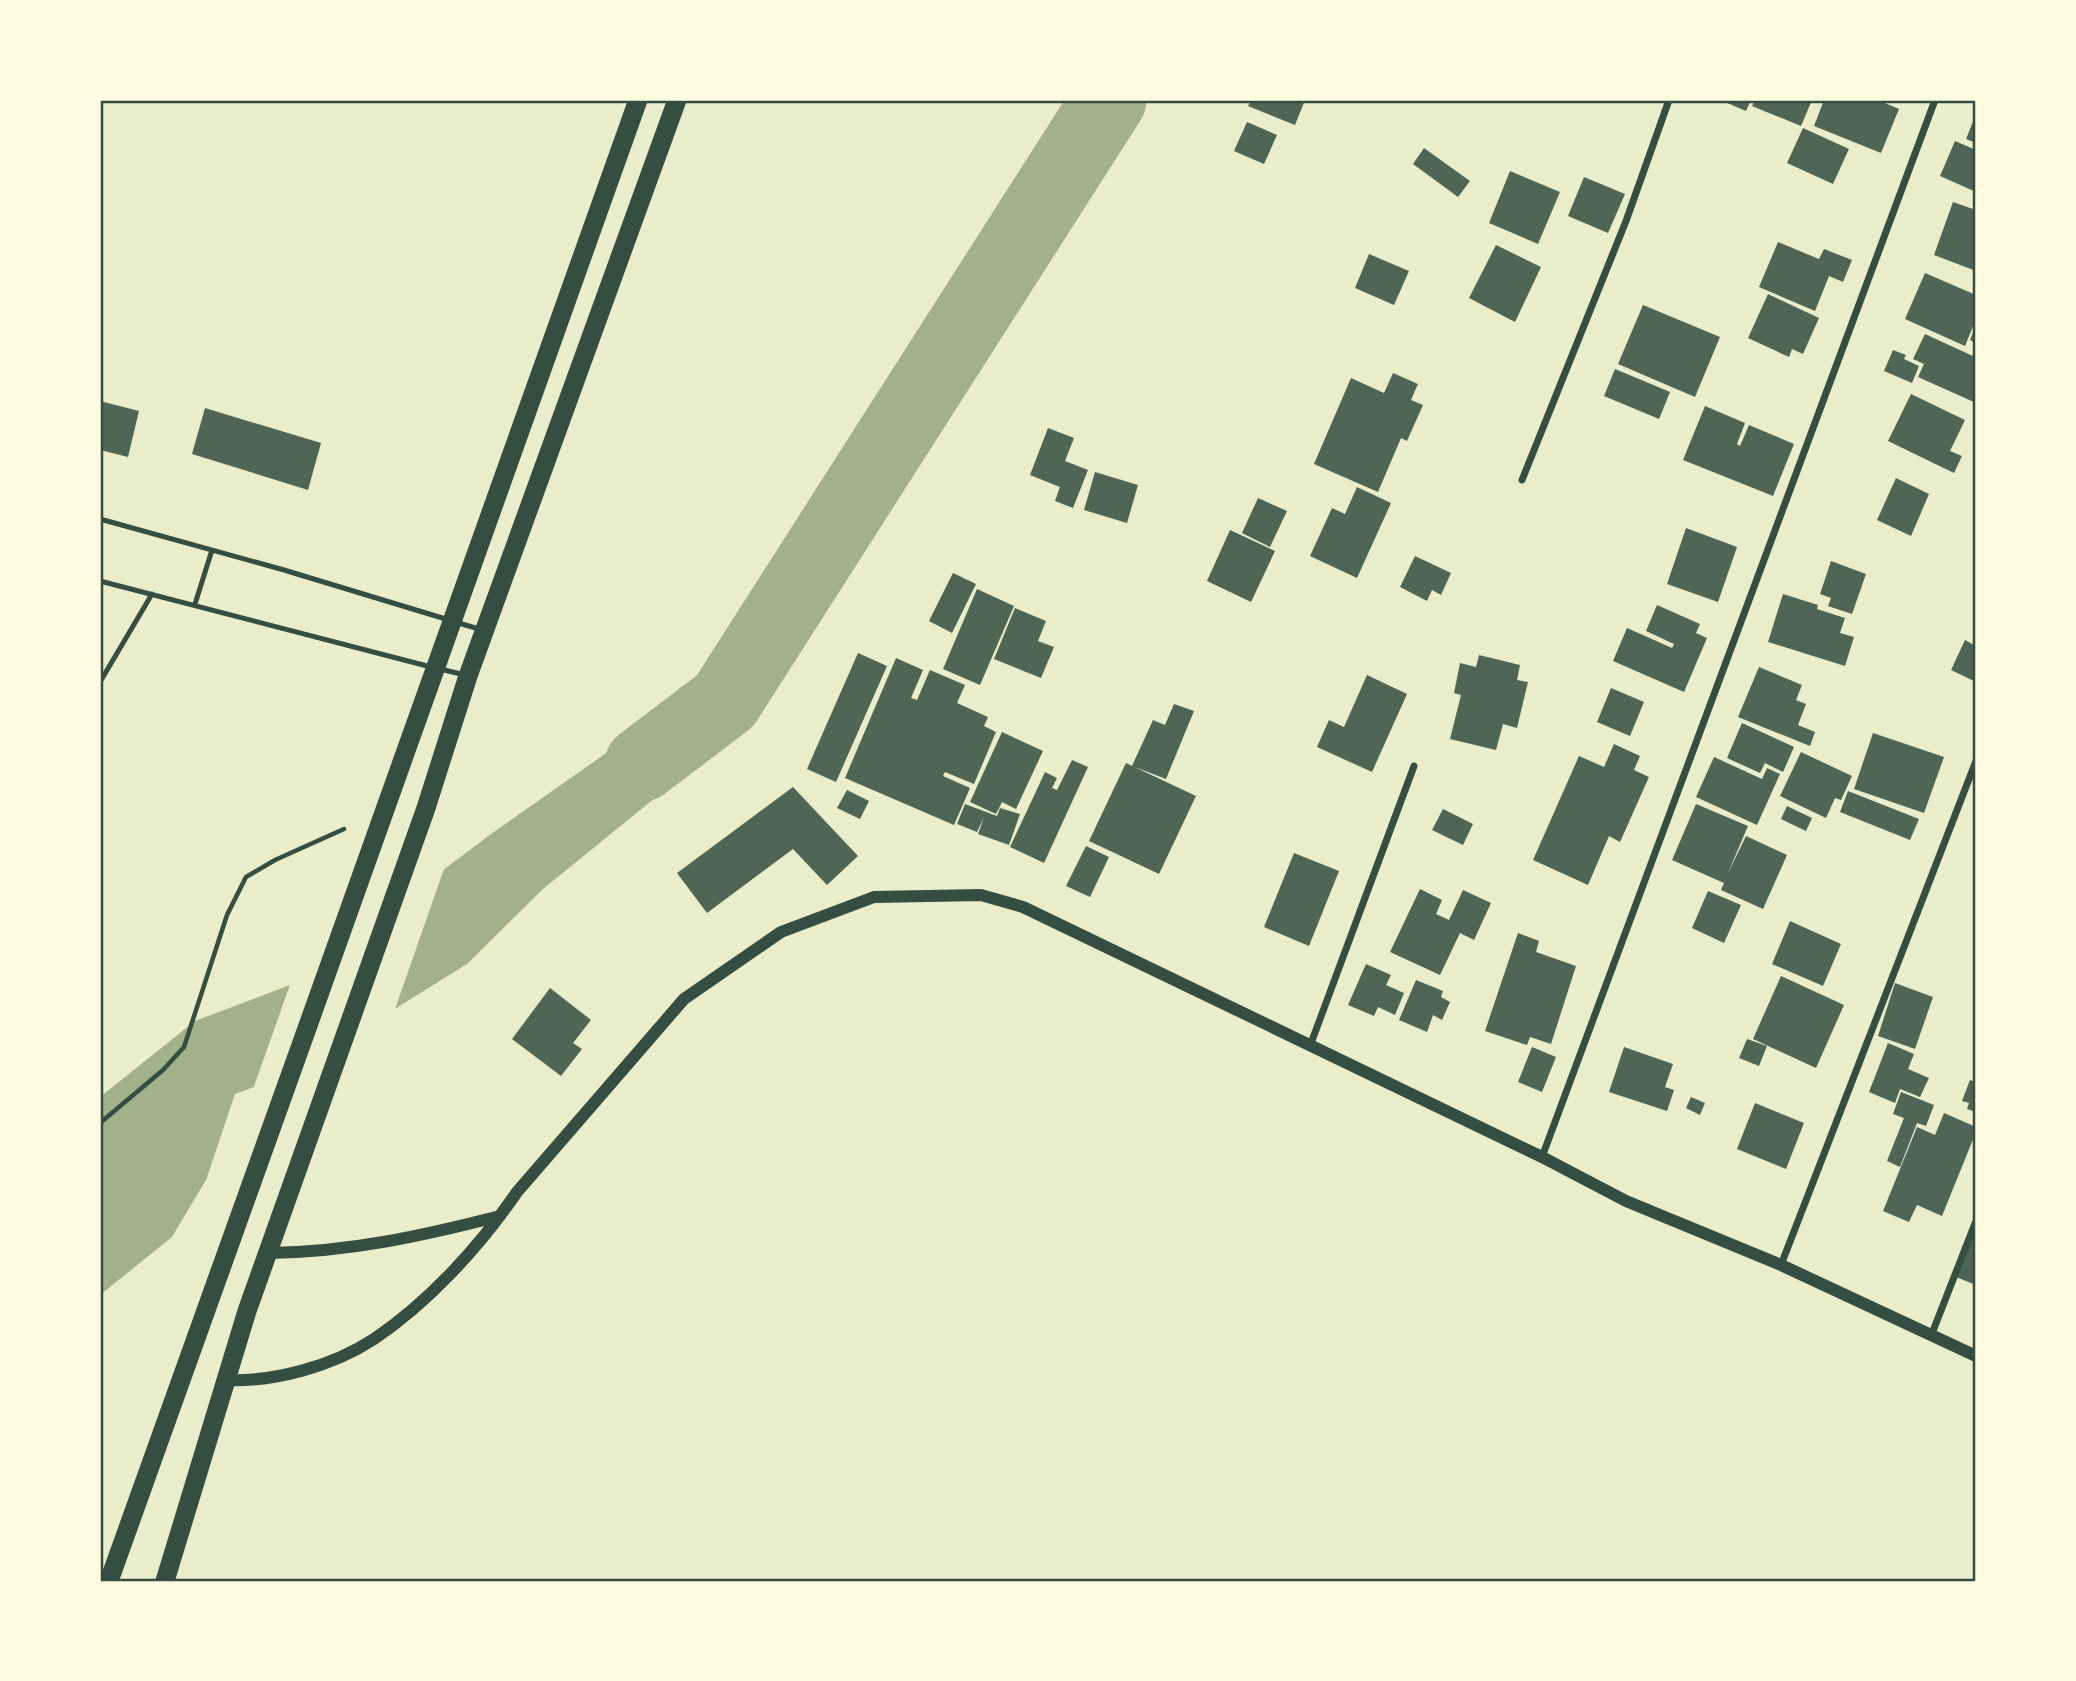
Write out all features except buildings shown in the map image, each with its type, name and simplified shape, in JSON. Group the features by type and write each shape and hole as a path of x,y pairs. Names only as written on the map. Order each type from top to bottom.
{"highway":[{"path":"109,1581 638,100"},
{"path":"165,1581 247,1311 426,808 468,676 677,100"}],"street":[{"path":"1522,480 1626,221 1669,100"},
{"path":"1542,1157 1935,100"},
{"path":"1781,1265 1976,761"},
{"path":"1310,1046 1414,766"},
{"path":"226,1380 264,1380 329,1361 373,1339 411,1309 459,1264 517,1192 684,999 781,932 874,897 981,895 1023,907 1542,1157 1626,1201 1781,1265 1976,1356"},
{"path":"269,1253 350,1248 432,1233 500,1216"},
{"path":"1931,1336 1976,1221"}],"lane":[{"path":"100,519 452,619 485,631"},
{"path":"195,604 212,550"},
{"path":"100,581 468,676"},
{"path":"100,682 152,594"}],"path":[{"path":"100,1123 163,1070 184,1047 226,915 246,877 275,860 384,812"}],"shaded area":[{"path":"681,687 725,701 714,750 543,889 467,964 292,1073 235,1094 206,1180 172,1237 100,1295 100,1097 195,1021 290,985 491,834 612,749"}],"pier":[{"path":"446,863 393,1015 293,1076 252,1092 292,979"}],"waterway":[{"path":"642,764 725,701 1109,100"}]}
